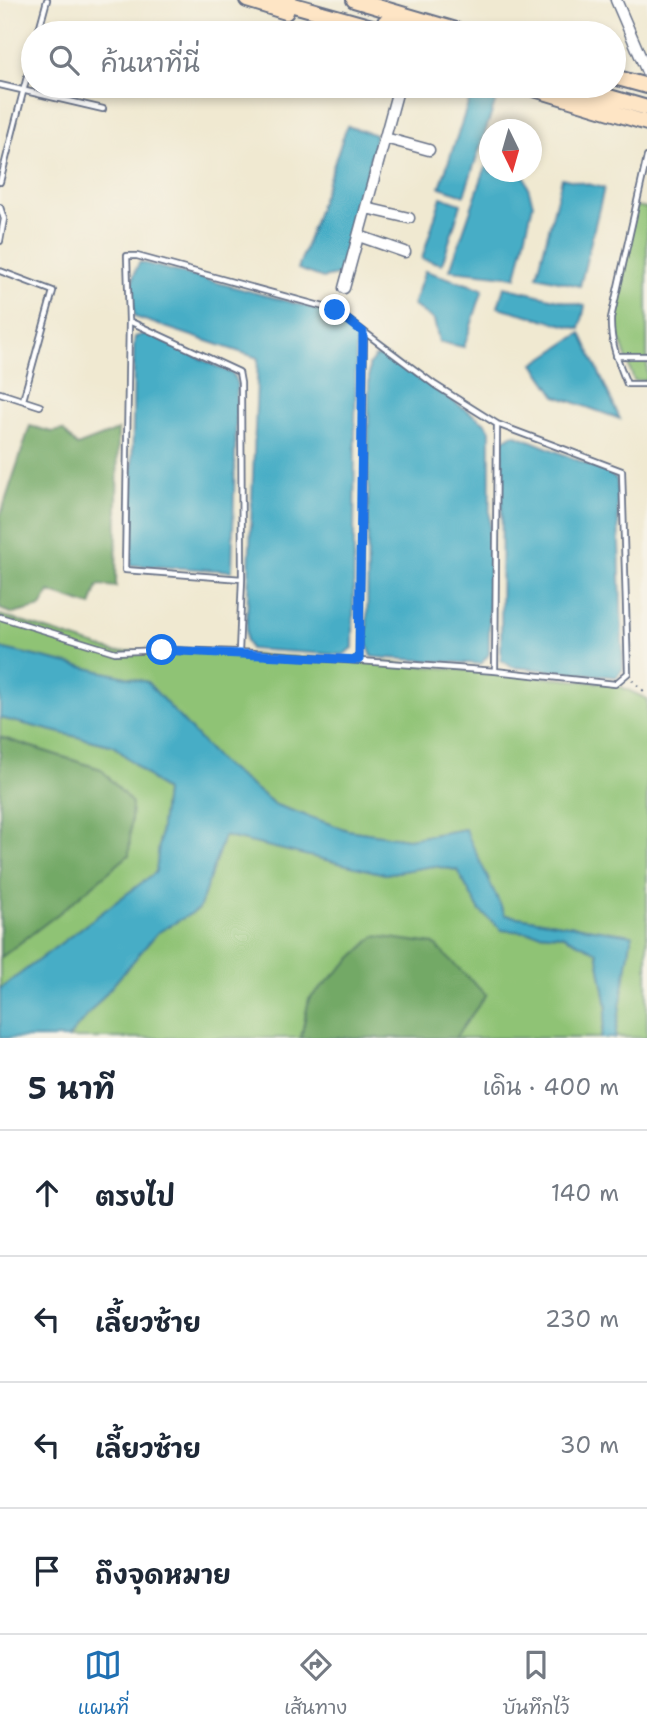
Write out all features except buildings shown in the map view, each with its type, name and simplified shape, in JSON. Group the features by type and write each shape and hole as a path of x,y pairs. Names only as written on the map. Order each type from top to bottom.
{"main road":[{"path":"247,0 318,21"},
{"path":"276,0 350,21"},
{"path":"313,0 382,21"},
{"path":"354,0 425,21"},
{"path":"626,80 647,86"},
{"path":"626,94 647,100"},
{"path":"565,98 647,122"},
{"path":"612,98 647,108"}],"street":[{"path":"616,0 625,21"},
{"path":"626,23 647,72"},
{"path":"344,288 396,98"},
{"path":"385,138 429,150"},
{"path":"366,208 409,218"},
{"path":"359,236 405,252"}],"lane":[{"path":"41,21 47,0"},
{"path":"0,85 21,90"},
{"path":"0,182 21,98"},
{"path":"54,98 103,109"},
{"path":"647,157 611,318 616,356 628,384 647,384"},
{"path":"0,207 4,219 0,242"},
{"path":"0,617 115,652 239,652 495,671 615,684 628,673 622,471 497,424 435,384 335,310 137,256 127,256 129,321 125,570 242,579"},
{"path":"0,271 53,290 23,400"},
{"path":"129,321 239,372 242,579 239,652"},
{"path":"359,660 363,332"},
{"path":"616,356 647,356"},
{"path":"0,393 40,406"},
{"path":"495,671 497,424"}],"path":[{"path":"628,673 634,684 647,694"}],"green space":[{"path":"636,206 647,208 647,380 634,381 614,321"},
{"path":"30,426 52,432 63,430 77,446 118,430 116,587 98,585 91,606 49,592 41,607 13,614 0,609 0,517"},
{"path":"0,615 115,652 162,650 359,660 615,684 647,699 647,1038 614,1037 632,935 504,915 464,829 408,839 347,830 276,805 220,762 147,682 0,648"},
{"path":"0,718 114,746 165,791 156,872 0,989 0,958 63,910 101,769 0,737"},
{"path":"0,737 101,769 132,803 129,855 0,958"},
{"path":"224,836 385,874 433,866 457,870 480,911 502,930 562,935 597,952 607,1007 601,1038 455,1038 486,994 309,999 301,1038 68,1038 157,933 199,909"},
{"path":"375,936 434,944 486,995 455,1038 301,1038 309,999"}],"water":[{"path":"470,98 497,98 490,119 479,119 479,150 464,195 440,187"},
{"path":"347,126 376,135 343,274 323,278 298,269"},
{"path":"562,178 604,188 580,286 537,276"},
{"path":"480,182 526,182 533,204 516,277 450,270"},
{"path":"441,197 461,204 442,264 422,259"},
{"path":"140,262 331,313 356,335 353,648 343,655 250,649 246,640 258,358 135,317 133,281"},
{"path":"425,271 483,289 464,347 439,342 434,320 413,305"},
{"path":"504,287 585,306 580,329 498,307"},
{"path":"147,333 233,374 237,384 232,571 131,565 134,345 135,337"},
{"path":"581,333 620,419 556,396 534,364"},
{"path":"386,356 484,422 490,430 489,654 481,664 372,657 367,643 369,365 375,357"},
{"path":"514,434 609,473 617,480 623,668 617,677 512,667 501,660 502,441"},
{"path":"0,648 147,682 220,762 276,805 347,830 408,839 465,829 505,915 632,935 615,1038 601,1038 607,1007 597,952 562,935 502,930 480,911 457,870 433,866 385,874 224,836 199,909 157,933 68,1038 0,1038 0,989 156,872 165,791 114,746 0,718"}],"route":[{"path":"162,650 359,660 363,332 335,310"}]}
